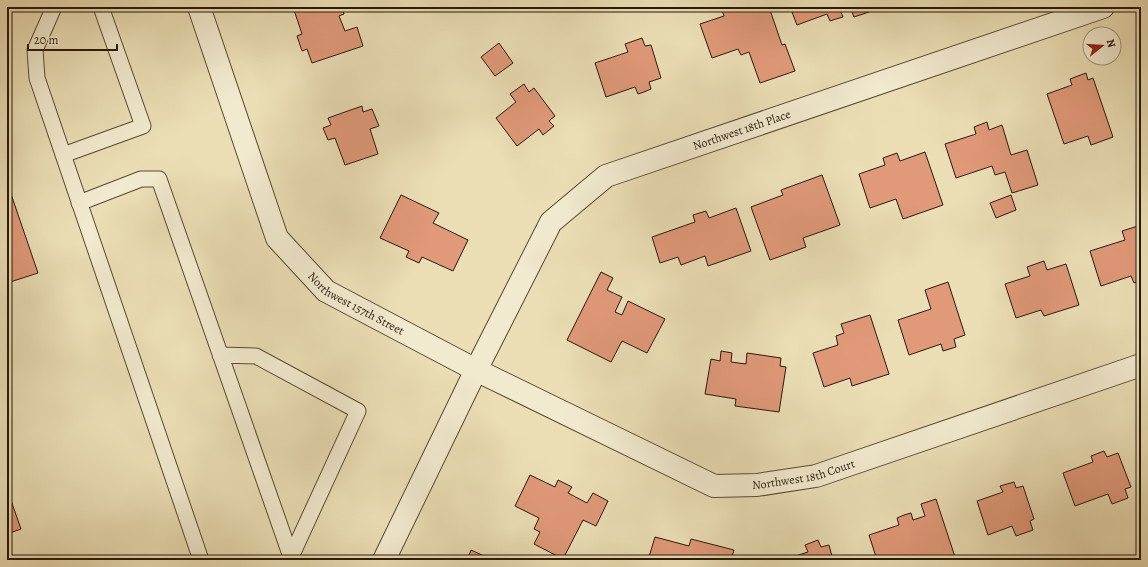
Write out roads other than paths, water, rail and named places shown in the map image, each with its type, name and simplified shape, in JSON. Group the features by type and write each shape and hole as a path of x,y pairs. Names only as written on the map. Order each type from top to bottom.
{"street":[{"name":"Northwest 157th Street","path":"199,7 277,238 326,291 476,370"},
{"name":"Northwest 18th Place","path":"476,370 551,222 606,176 1103,7"},
{"name":"Northwest 18th Court","path":"476,370 714,486 757,485 816,476 1141,364"},
{"path":"384,560 476,370"}],"lane":[{"path":"54,7 34,50 37,78 201,560"},
{"path":"63,155 143,126 100,7"},
{"path":"79,203 141,178 159,179 291,558"},
{"path":"220,355 256,356 358,411 291,558"}]}
